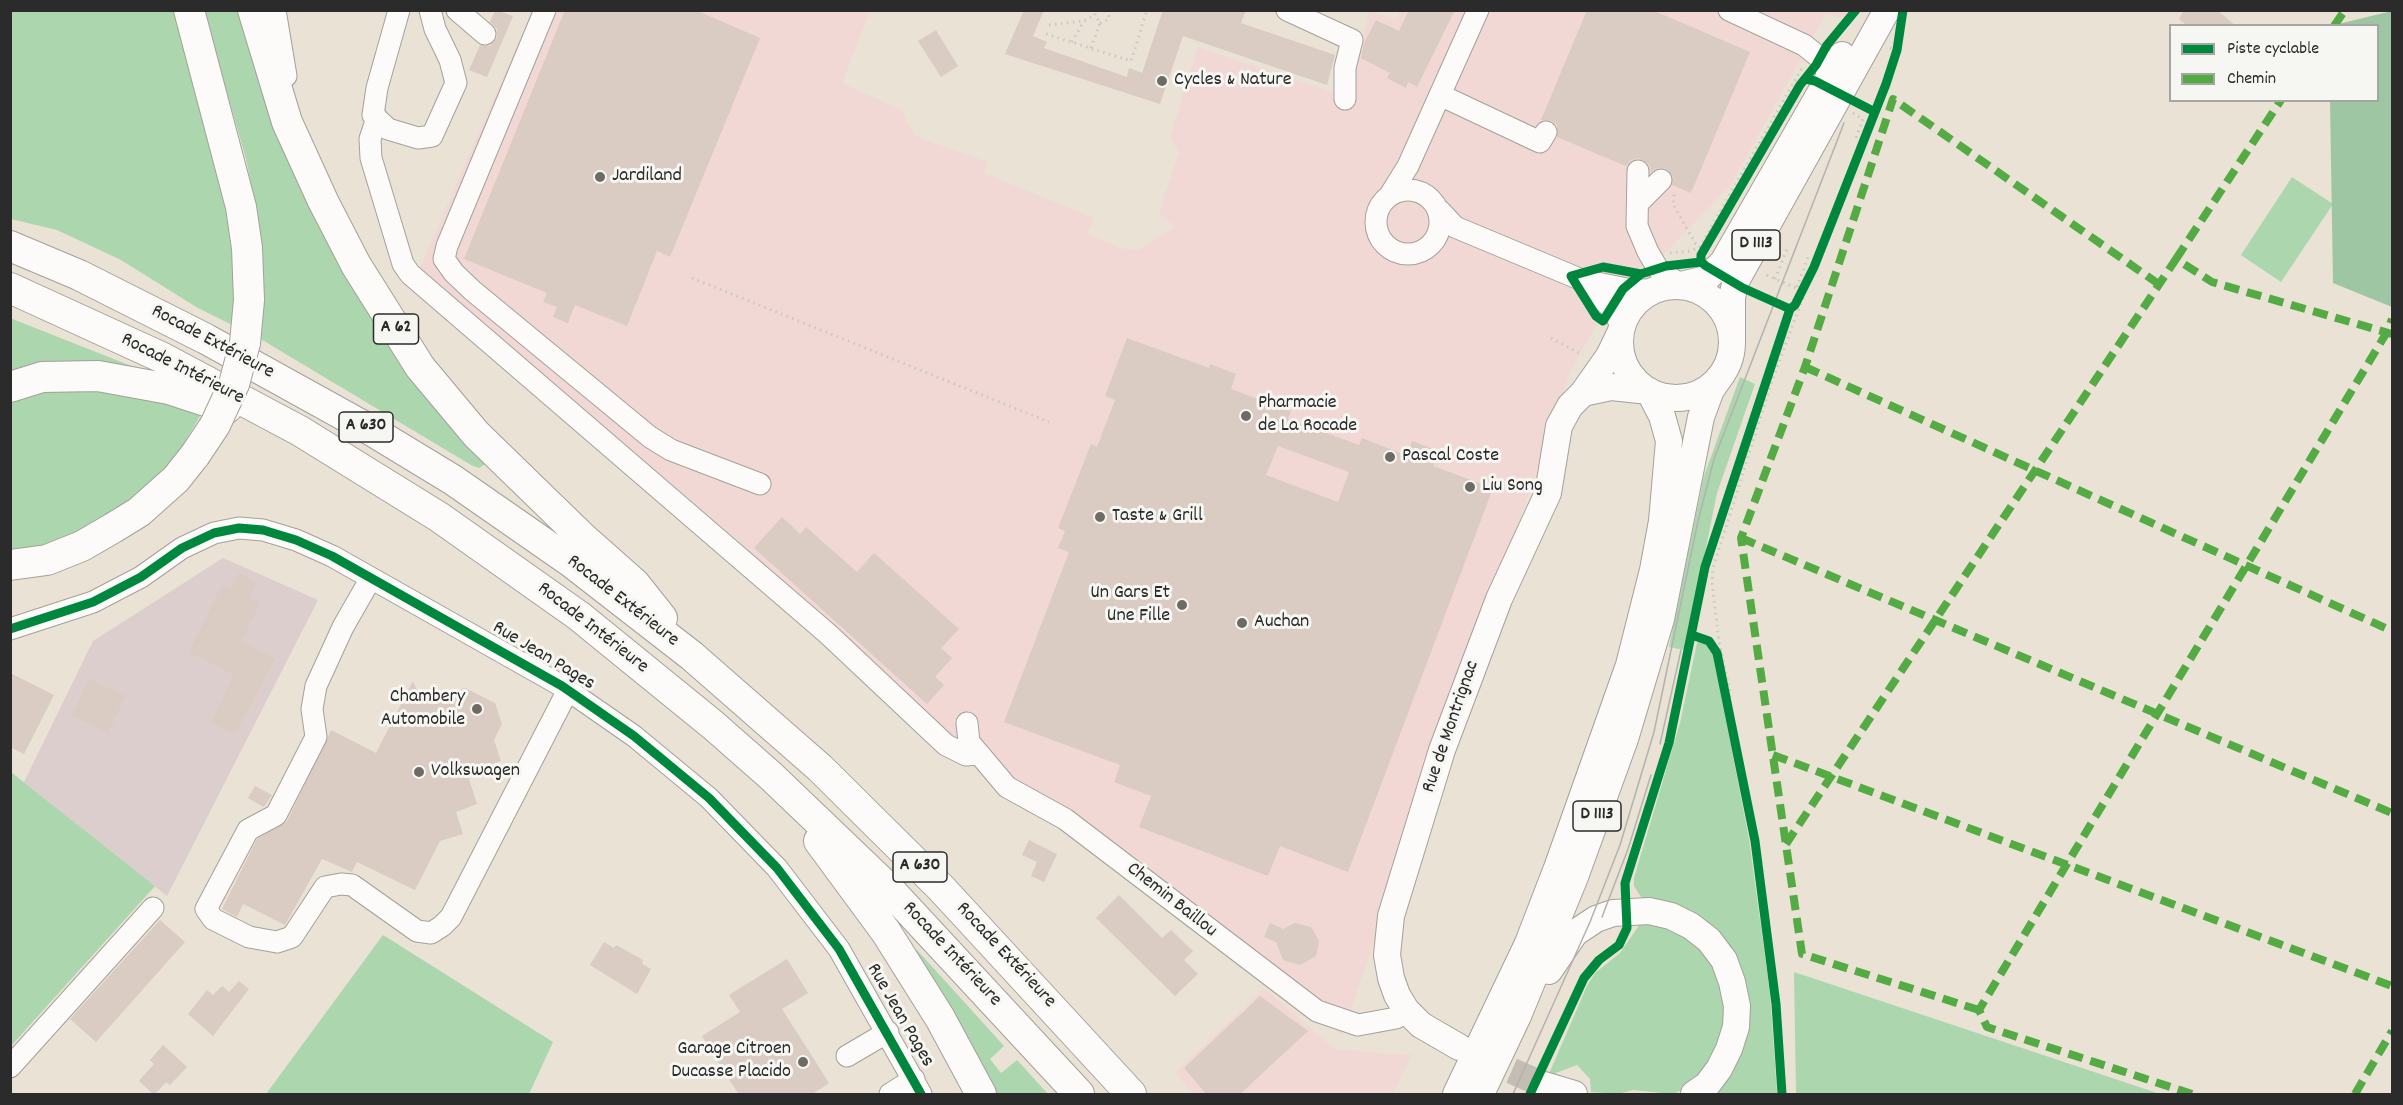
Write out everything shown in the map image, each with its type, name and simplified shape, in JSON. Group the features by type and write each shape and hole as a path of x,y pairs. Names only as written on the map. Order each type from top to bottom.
{"highway":[{"path":"10,565 46,560 82,546 113,528 154,499 176,479 195,455 215,425 234,384 245,343 249,300 247,248 241,207 189,10"},
{"name":"A 62","path":"253,10 287,122 323,201 356,265 420,367 476,434 582,537 635,584 692,656"},
{"name":"Rocade Extérieure","path":"10,246 79,275 206,339 374,432 453,480 571,562 692,656 820,768 941,888 1131,1095"},
{"name":"Rocade Intérieure","path":"10,288 163,358 300,431 439,517 579,616 713,725 771,776 887,887 1079,1095"},
{"path":"10,387 42,377 98,376 169,389 300,431"},
{"path":"771,776 886,932 940,1018 981,1095"}],"main road":[{"name":"D 1113","path":"1681,285 1706,279 1821,74 1868,10"},
{"name":"D 1113","path":"1821,74 1887,10"},
{"name":"D 1113","path":"1717,260 1732,298 1732,340"},
{"path":"1583,393 1611,387 1649,391 1665,397 1689,396 1712,386 1723,373 1730,357 1732,340 1730,324 1722,310 1711,298 1697,289 1681,285 1652,290 1631,308 1621,329 1620,350 1625,367 1635,381 1649,391"},
{"name":"Rue de Montrignac","path":"1459,1047 1420,1025 1406,1010 1391,978 1387,955 1391,916 1442,750 1498,599 1548,493 1559,426 1570,406 1583,393 1609,356 1621,329"},
{"name":"D 1113","path":"1481,1095 1518,1016 1575,876 1644,680 1672,573 1701,417 1712,390 1723,373"},
{"name":"D 1113","path":"1456,1095 1528,943 1629,665 1653,570 1666,482 1667,431 1649,391"},
{"path":"1518,1016 1563,947 1581,928 1602,916 1625,911 1649,910 1671,916 1691,926 1709,940 1724,960 1737,1006 1736,1027 1730,1049 1707,1085 1694,1095"},
{"path":"1554,1095 1544,1085 1574,1095"}],"street":[{"path":"275,10 283,67 356,265"},
{"path":"399,10 377,88 373,115 388,129 418,138 432,136 456,83 430,10"},
{"path":"457,10 485,33"},
{"path":"545,10 447,246 444,259 454,273 473,291 650,437 671,450 760,484"},
{"path":"1287,10 1352,40 1345,68 1345,99"},
{"path":"1455,227 1436,239 1429,247 1410,255 1391,249 1384,243 1379,236 1376,219 1383,202 1408,166 1478,10"},
{"path":"1729,10 1788,36 1821,74"},
{"path":"1440,95 1540,142 1546,132"},
{"path":"376,118 370,139 371,158 403,264 410,274 828,634 946,745 966,755 979,754"},
{"path":"1408,166 1417,191"},
{"path":"1656,178 1638,203 1637,226 1648,252 1662,274 1681,285"},
{"path":"1390,195 1398,191 1417,191 1434,201 1441,220 1436,239"},
{"path":"1438,210 1455,227 1582,280 1632,290 1652,290"},
{"path":"1582,280 1611,308 1621,329"},
{"name":"Rue Jean Pages","path":"10,629 93,602 141,577 182,548 214,533 239,528 263,530 296,540 371,578 568,690 634,736 709,798 777,867 839,949 918,1087"},
{"path":"371,578 343,627 316,686 312,709 316,738 276,815 248,830 206,909 213,919 249,936 277,942 292,937 325,887 341,884 352,885 417,931 431,933 451,917 568,690"},
{"name":"Chemin Baillou","path":"967,723 969,742 1007,787 1065,819 1317,1011 1358,1025 1396,1018 1406,1010"},
{"path":"10,1067 153,908"},
{"path":"847,1056 888,1032"},
{"path":"890,1095 918,1087"}],"path":[{"path":"1091,48 1100,23 1109,18 1109,10"},
{"path":"1046,34 1131,61 1147,10"},
{"path":"1072,42 1084,21 1095,12 1100,23"},
{"path":"1049,25 1084,21"},
{"path":"1894,58 1898,40"},
{"path":"1821,74 1865,107"},
{"path":"1717,260 1821,74"},
{"path":"1717,260 1821,74"},
{"path":"1858,154 1875,112"},
{"path":"1656,178 1695,243 1717,260 1759,282 1762,274 1805,291 1701,590"},
{"path":"1775,279 1788,247"},
{"path":"1729,715 1730,692 1719,641 1709,568 1789,308 1795,305 1799,289 1814,256"},
{"path":"692,278 1049,422"},
{"path":"1709,641 1717,653 1732,726"}],"shaded area":[{"path":"1400,10 1848,11 1845,18 1826,14 1731,184 1595,327 1570,373 1342,1035 1086,827 952,736 724,528 419,270 532,11 870,11 842,83 901,110 915,136 987,162 984,173 1094,218 1087,234 1124,249 1139,250 1175,227 1159,213 1179,152 1170,138 1198,47 1334,93 1354,73 1369,11 1396,19"},
{"path":"223,558 318,600 167,896 24,782 93,641"},
{"path":"1264,988 1336,1050 1412,1055 1392,1094 1194,1094 1175,1073"}],"green space":[{"path":"10,11 178,11 221,162 237,283 232,325 198,308 121,260 57,230 11,219"},
{"path":"204,11 248,11 277,110 486,460 484,465 479,468 471,465 259,338 264,302 261,295 257,212 246,159"},
{"path":"2392,11 2392,307 2333,283 2330,102 2379,102 2379,24 2338,24"},
{"path":"2292,177 2333,204 2281,282 2241,255"},
{"path":"10,318 139,369 11,376"},
{"path":"1740,377 1755,384 1717,493 1685,650 1669,647 1704,476"},
{"path":"62,389 108,390 175,404 200,416 178,453 157,479 128,504 101,522 34,550 11,554 11,400"},
{"path":"1703,641 1713,654 1749,839 1770,993 1777,1094 1708,1094 1743,982 1644,902 1634,886 1634,878 1680,723 1697,643"},
{"path":"11,772 155,886 11,1046"},
{"path":"1640,924 1655,925 1688,938 1716,971 1724,990 1726,1010 1724,1031 1717,1051 1690,1087 1672,1094 1633,1090 1618,1094 1591,1092 1590,1079 1577,1065 1548,1076 1587,986 1595,973 1620,953"},
{"path":"383,935 553,1042 529,1094 266,1094"},
{"path":"917,950 1004,1046 990,1059 1001,1073 1017,1060 1048,1094 991,1094 913,953"},
{"path":"1794,972 2160,1094 1796,1094"}],"building":[{"path":"495,10 513,16 487,77 469,70 480,45 490,46 497,37 497,29 490,22"},
{"name":"Jardiland","path":"565,10 695,10 760,38 670,257 657,251 627,326 575,305 568,323 553,317 557,307 543,302 547,293 464,259"},
{"path":"1024,10 1044,10 1033,36 1047,42 1044,48 1127,77 1129,68 1142,73 1163,10 1246,10 1241,23 1335,55 1327,85 1183,36 1160,104 1005,54"},
{"path":"1409,10 1455,10 1417,87 1408,82 1406,88 1387,78 1390,73 1361,58 1364,43 1376,20 1399,31"},
{"path":"1587,10 1652,10 1750,52 1691,193 1672,185 1673,176 1665,168 1657,168 1651,172 1649,164 1639,158 1631,160 1626,166 1557,137 1557,125 1552,121 1541,120"},
{"path":"2184,10 2217,10 2234,24 2185,24 2179,19"},
{"path":"936,30 958,66 941,77 918,41"},
{"name":"Auchan","path":"1127,338 1209,368 1210,364 1236,374 1231,389 1291,411 1288,419 1359,445 1362,438 1408,456 1412,441 1439,451 1433,466 1493,488 1348,872 1280,846 1268,876 1139,827 1151,796 1114,782 1120,765 1004,722 1069,552 1058,548 1065,531 1058,528 1091,444 1097,447 1115,400 1105,396","holes":["1278,446 1349,472 1338,502 1266,475"]},
{"path":"782,517 800,534 806,527 857,572 874,553 959,629 941,648 952,658 935,677 944,685 927,704 754,548"},
{"path":"239,573 257,583 249,598 260,603 241,642 275,659 235,734 211,723 234,675 189,652 222,585 232,589"},
{"path":"10,673 54,695 24,754 10,747"},
{"path":"89,679 125,696 108,733 72,716"},
{"path":"413,681 422,703 465,688 495,703 502,724 494,740 501,761 467,773 477,804 456,812 463,834 440,841 415,890 357,862 352,872 322,859 285,925 243,904 237,917 222,909 257,839 287,821 331,730 376,753"},
{"path":"255,786 272,795 264,807 248,798"},
{"path":"1029,840 1057,854 1044,882 1031,876 1037,862 1022,855"},
{"path":"1119,895 1162,938 1171,930 1193,951 1184,960 1198,974 1175,996 1096,918"},
{"path":"160,920 185,942 96,1042 70,1019"},
{"path":"1270,923 1283,929 1295,923 1311,927 1319,941 1316,956 1300,965 1283,960 1276,942 1264,937"},
{"path":"604,942 614,948 616,945 643,960 642,964 651,969 637,994 590,965"},
{"path":"787,959 808,993 782,1009 829,1083 811,1095 739,1095 702,1036 740,1012 729,995"},
{"path":"239,981 249,989 213,1036 188,1014 207,990 213,995 222,986 229,992"},
{"path":"1260,996 1308,1031 1239,1095 1207,1095 1184,1068"},
{"path":"163,1045 187,1067 170,1085 166,1082 154,1095 139,1081 154,1064 150,1060"}],"tunnel":[{"path":"1476,1055 1544,1085"}],"tram line":[{"path":"1513,1094 1590,922 1620,845 1654,732 1698,521 1714,459 1844,123"},
{"path":"1660,744 1681,650"},
{"path":"1602,917 1628,849 1651,775"}],"marked path":[{"path":"2335,24 2345,10"},
{"path":"1979,1010 1802,954 1741,538 1805,367 1893,99 2160,285"},
{"path":"2176,259 2280,102"},
{"path":"1786,844 2176,259 2212,282 2392,334"},
{"path":"2192,1094 1987,1027 1979,1010 2387,332 2392,319"},
{"path":"1805,367 2392,631"},
{"path":"1741,538 2392,813"},
{"path":"1773,755 2392,986"},
{"path":"2355,1094 2392,1031"}],"cycle path":[{"path":"1790,309 1743,288 1706,266 1701,262 1701,255 1800,85 1816,65 1827,45 1856,10"},
{"path":"1530,1094 1584,978 1599,960 1619,945 1627,928 1625,883 1669,743 1705,567 1790,309 1795,305 1814,267 1886,84 1897,50 1903,10"},
{"path":"1805,79 1815,81 1875,112"},
{"path":"1641,274 1603,267 1571,276 1596,316 1603,321 1623,289 1641,274 1666,266 1701,262"},
{"path":"10,629 93,602 141,577 182,548 214,533 239,528 263,530 296,540 332,556 562,686 634,736 709,798 777,868 839,949 921,1094"},
{"path":"1692,635 1709,641 1717,653 1755,841 1776,1004 1782,1094"}],"place":[{"name":"Cycles & Nature","path":"1162,81"},
{"name":"Jardiland","path":"600,177"},
{"name":"Pharmacie de La Rocade","path":"1246,416"},
{"name":"Pascal Coste","path":"1390,457"},
{"name":"Liu Song","path":"1470,487"},
{"name":"Taste & Grill","path":"1100,517"},
{"name":"Un Gars Et Une Fille","path":"1182,605"},
{"name":"Auchan","path":"1242,623"},
{"name":"Chambery Automobile","path":"477,709"},
{"name":"Volkswagen","path":"419,772"},
{"name":"Garage Citroen Ducasse Placido","path":"803,1062"}]}
